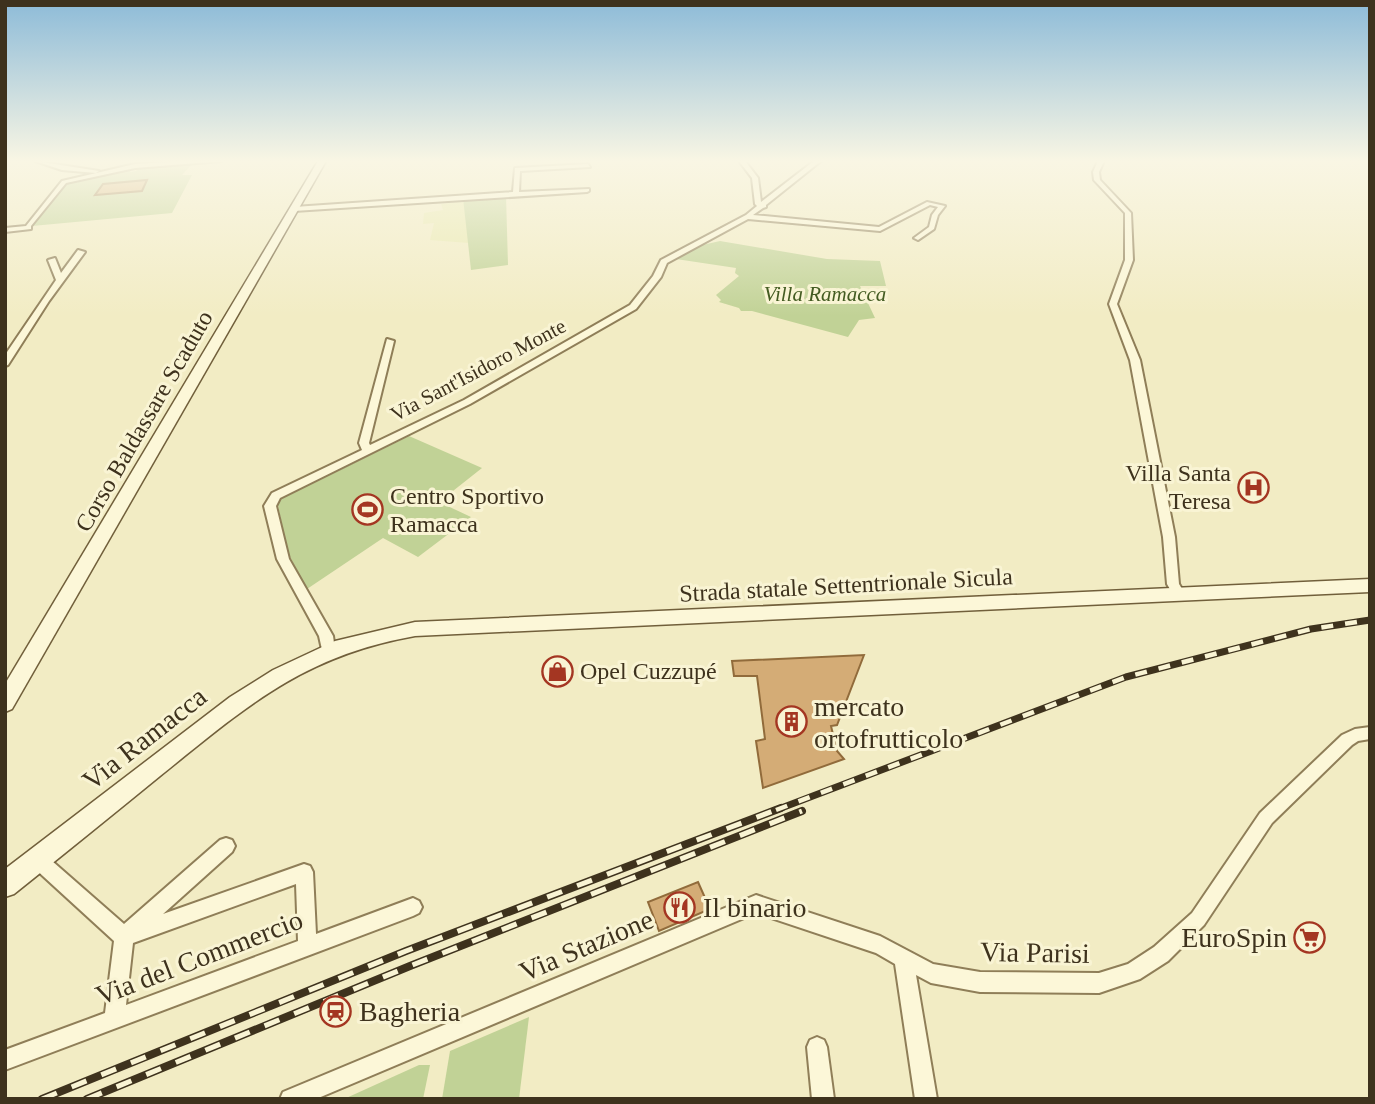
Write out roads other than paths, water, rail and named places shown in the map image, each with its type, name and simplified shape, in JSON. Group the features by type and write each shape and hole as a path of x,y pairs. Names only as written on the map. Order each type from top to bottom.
{"street":[{"path":"5,230 29,226 39,213"},
{"name":"Corso Baldassare Scaduto","path":"5,703 292,213"},
{"name":"Via Sant'Isidoro Monte","path":"328,650 326,636 283,559 270,506 282,493 467,402 633,307 657,277 664,262 754,213"},
{"path":"748,216 880,229 910,213"},
{"path":"918,238 932,228 937,213"},
{"path":"1128,213 1129,260 1113,304 1120,319 1124,340 1135,360 1169,537 1173,584 1181,595"},
{"path":"5,363 81,252"},
{"path":"52,260 60,281"},
{"path":"368,451 364,443 390,341"},
{"path":"5,346 18,344"},
{"name":"Strada statale Settentrionale Sicula","path":"328,650 373,636 415,629 1370,585"},
{"name":"Via Ramacca","path":"5,885 237,703 300,663 328,650"},
{"name":"Via Parisi","path":"904,959 931,973 980,982 1099,983 1133,972 1161,954 1198,919 1266,818 1347,740 1355,735 1370,733"},
{"path":"114,1019 124,937 226,846"},
{"path":"38,860 124,937"},
{"path":"124,937 304,872 307,945"},
{"name":"Via Stazione","path":"290,1099 756,904 880,944 904,959"},
{"name":"Via del Commercio","path":"5,1060 413,907"},
{"path":"904,959 926,1099"},
{"path":"817,1047 823,1099"}],"railway":[{"path":"776,810 1126,677 1311,629 1370,620"},
{"path":"42,1099 406,951 781,808"},
{"path":"87,1099 410,966 802,811"}],"place":[{"name":"Villa Santa Teresa","path":"1254,487"},
{"name":"Centro Sportivo Ramacca","path":"367,510"},
{"name":"Opel Cuzzupé","path":"557,671"},
{"name":"mercato ortofrutticolo","path":"791,722"},
{"name":"Il binario","path":"680,907"},
{"name":"EuroSpin","path":"1310,937"},
{"name":"Bagheria","path":"336,1011"}],"park label":[{"name":"Villa Ramacca","path":"825,294"}]}
